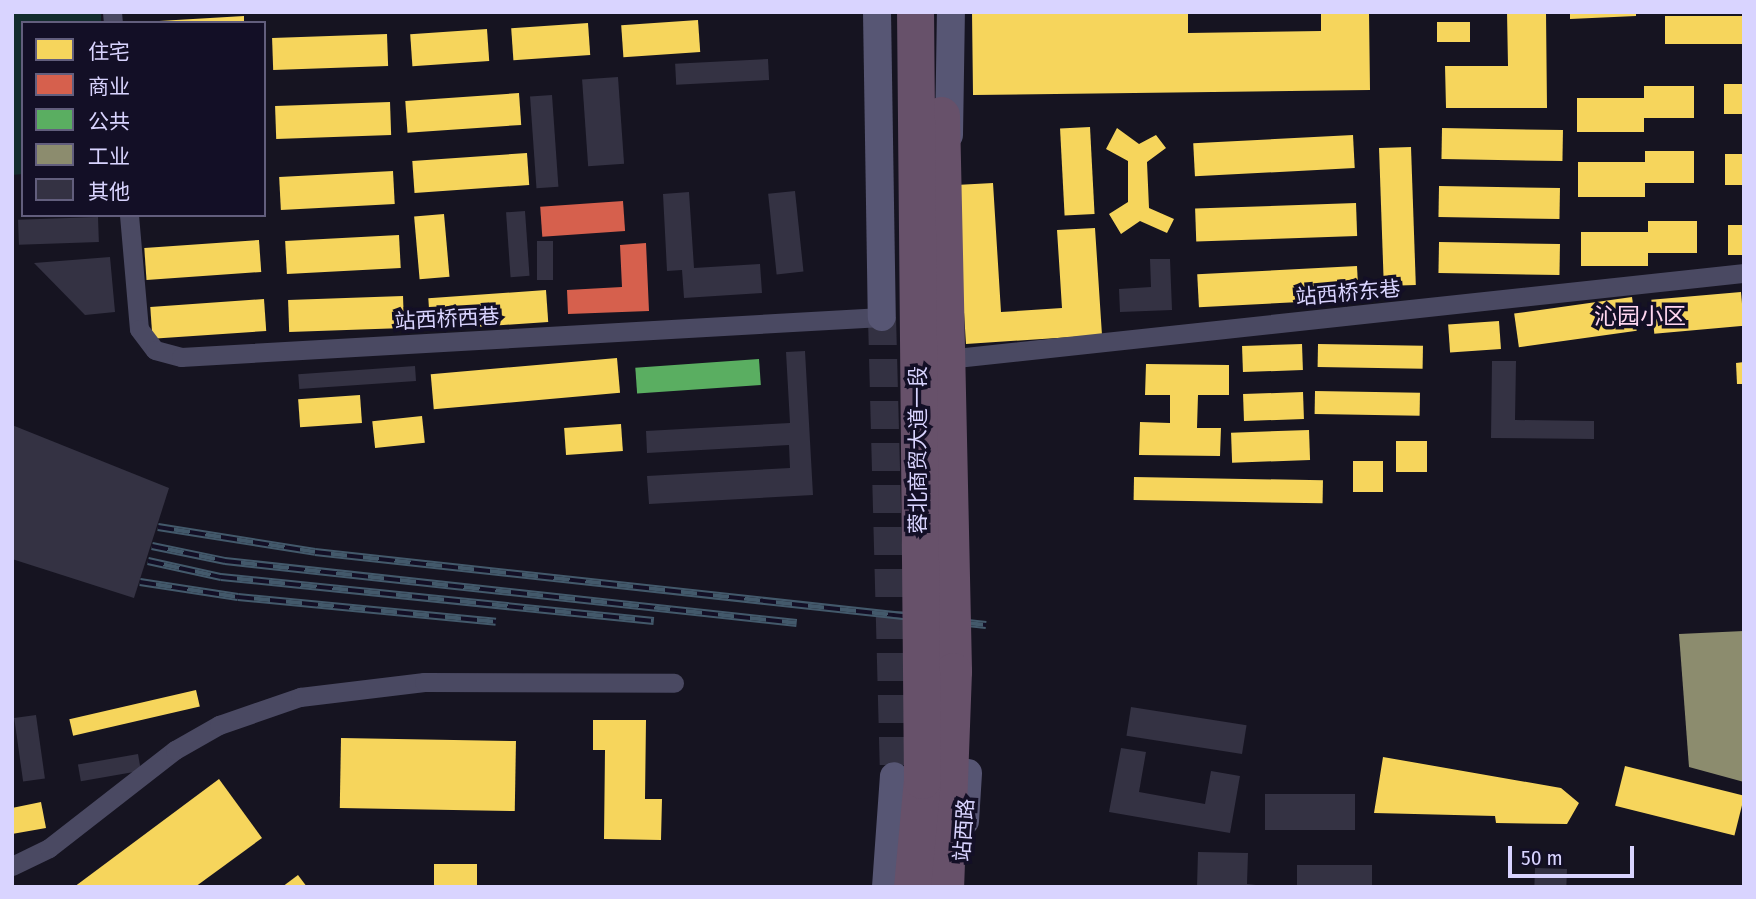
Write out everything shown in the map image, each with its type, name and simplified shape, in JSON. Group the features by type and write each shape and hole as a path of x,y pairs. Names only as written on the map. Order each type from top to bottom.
{"highway":[{"name":"蓉北商贸大道一段","path":"912,887 922,780 915,12"},
{"name":"蓉北商贸大道一段","path":"939,12 953,671 945,887"}],"main road":[{"path":"877,12 882,317"},
{"name":"蓉北商贸大道一段","path":"951,12 948,110 956,358"},
{"name":"站西路","path":"960,887 968,773"},
{"path":"886,887 894,776"}],"street":[{"name":"站西桥西巷","path":"129,217 139,329 155,350 181,357 882,317"},
{"name":"站西桥东巷","path":"956,358 1744,273"},
{"path":"12,866 49,848 175,750 219,725 300,697 424,682 674,683"}],"green space":[{"path":"12,12 101,12 101,21 21,21 21,174 12,175"}],"building: 住宅":[{"path":"972,12 1188,12 1188,33 1321,31 1321,12 1369,12 1370,90 973,95"},
{"path":"1507,12 1546,12 1547,108 1446,108 1445,66 1508,66"},
{"path":"1570,12 1636,12 1636,16 1570,19"},
{"path":"244,16 244,21 159,21"},
{"path":"1665,16 1744,16 1744,44 1665,44"},
{"path":"698,20 700,52 623,57 621,25"},
{"path":"1437,22 1470,22 1470,42 1437,42"},
{"path":"588,23 590,55 513,60 511,28"},
{"path":"487,29 489,61 412,66 410,34"},
{"path":"387,34 388,66 273,70 272,38"},
{"path":"1724,84 1744,84 1744,114 1724,114"},
{"path":"1644,86 1694,86 1694,118 1644,118 1644,132 1577,132 1577,98 1644,98"},
{"path":"519,93 521,125 408,133 405,101"},
{"path":"390,102 391,135 276,139 275,106"},
{"path":"1090,127 1095,214 1065,215 1060,129"},
{"path":"1117,128 1139,144 1156,135 1166,148 1147,162 1149,208 1174,219 1167,233 1140,221 1121,234 1109,214 1128,202 1128,161 1106,149"},
{"path":"1442,128 1563,130 1562,161 1441,159"},
{"path":"1353,135 1355,168 1195,176 1193,143"},
{"path":"1411,147 1416,285 1384,286 1379,148"},
{"path":"1645,151 1694,151 1694,183 1645,183 1645,197 1578,197 1578,162 1645,162"},
{"path":"527,153 529,185 415,193 412,161"},
{"path":"1725,154 1744,154 1744,185 1725,185"},
{"path":"393,171 395,204 281,210 279,177"},
{"path":"993,183 1001,312 1062,308 1057,230 1095,228 1102,335 966,344 956,185"},
{"path":"1439,186 1560,188 1559,219 1438,217"},
{"path":"1356,203 1357,236 1196,242 1195,209"},
{"path":"444,214 449,277 420,279 414,217"},
{"path":"1648,221 1697,221 1697,253 1648,253 1648,266 1581,266 1581,232 1648,232"},
{"path":"1728,225 1744,225 1744,255 1728,255"},
{"path":"399,235 401,268 287,274 285,241"},
{"path":"259,240 261,272 147,280 144,248"},
{"path":"1439,242 1560,244 1559,275 1438,273"},
{"path":"1357,266 1359,299 1199,307 1197,274"},
{"path":"546,290 548,322 431,330 428,298"},
{"path":"1741,292 1744,326 1654,334 1651,300"},
{"path":"403,296 404,328 289,332 288,300"},
{"path":"1632,297 1637,331 1519,347 1514,314"},
{"path":"264,299 266,331 153,339 150,307"},
{"path":"1499,321 1501,349 1450,352 1448,325"},
{"path":"1302,344 1303,370 1243,372 1242,346"},
{"path":"1318,344 1423,346 1423,369 1318,367"},
{"path":"617,358 620,393 434,409 431,374"},
{"path":"1744,362 1744,384 1737,384 1736,363"},
{"path":"1146,364 1229,365 1229,395 1198,395 1197,428 1221,428 1220,456 1139,455 1140,422 1170,423 1170,395 1145,395"},
{"path":"1315,391 1420,393 1420,416 1315,414"},
{"path":"1303,392 1304,419 1244,421 1243,394"},
{"path":"360,395 362,423 300,427 298,399"},
{"path":"422,416 425,443 375,448 372,421"},
{"path":"621,424 623,451 566,455 564,428"},
{"path":"1309,430 1310,460 1232,463 1231,433"},
{"path":"1396,441 1427,441 1427,472 1396,472"},
{"path":"1353,461 1383,461 1383,492 1353,492"},
{"path":"1134,477 1323,480 1323,503 1134,500"},
{"path":"196,690 200,707 73,736 69,719"},
{"path":"593,720 646,720 645,799 662,799 661,840 604,839 605,750 593,750"},
{"path":"341,738 516,741 515,811 340,808"},
{"path":"1383,757 1561,788 1579,803 1567,824 1496,823 1495,816 1374,813"},
{"path":"1625,766 1744,796 1734,836 1615,806"},
{"path":"219,779 262,838 195,887 74,887"},
{"path":"41,802 46,828 12,834 12,808"},
{"path":"434,864 477,864 477,887 434,887"},
{"path":"298,875 307,887 282,887"}],"building: 商业":[{"path":"623,201 625,231 542,237 540,207"},
{"path":"646,243 649,311 568,314 567,290 622,287 620,245"}],"building: 公共":[{"path":"759,359 761,385 637,394 635,368"}],"building: 工业":[{"path":"1744,631 1744,782 1689,767 1679,634"}],"building: 其他":[{"path":"768,59 769,80 676,85 675,64"},
{"path":"618,77 624,164 588,166 582,80"},
{"path":"552,95 558,187 536,188 530,97"},
{"path":"795,191 803,272 777,274 768,194"},
{"path":"689,192 694,268 760,264 762,293 684,298 682,270 667,271 663,194"},
{"path":"525,211 530,276 511,277 506,212"},
{"path":"98,217 99,242 19,245 18,220"},
{"path":"537,241 553,241 553,280 537,280"},
{"path":"110,257 115,312 85,315 34,263"},
{"path":"1150,259 1170,259 1172,310 1120,312 1119,289 1151,287"},
{"path":"805,351 813,495 649,504 647,476 790,468 789,445 647,453 646,431 790,423 786,352"},
{"path":"1492,361 1516,361 1515,420 1594,421 1594,439 1491,438"},
{"path":"415,366 416,381 299,389 298,374"},
{"path":"12,425 169,488 134,598 12,559"},
{"path":"1131,707 1247,725 1242,754 1126,736"},
{"path":"36,715 45,778 23,781 14,718"},
{"path":"1121,748 1146,752 1139,792 1205,804 1211,771 1240,776 1230,833 1109,812"},
{"path":"138,754 141,771 81,781 78,765"},
{"path":"1265,794 1355,794 1355,830 1265,830"},
{"path":"1198,852 1248,853 1247,884 1275,887 1197,887"},
{"path":"1297,865 1372,865 1372,887 1297,887"},
{"path":"1535,868 1567,869 1566,887 1534,887"}],"tunnel":[{"path":"882,317 894,776"}],"railway":[{"path":"158,527 315,552 986,625"},
{"path":"152,546 225,561 797,623"},
{"path":"148,561 221,577 654,621"},
{"path":"140,582 238,597 496,622"}],"district":[{"name":"沁园小区","path":"1640,316"}]}
